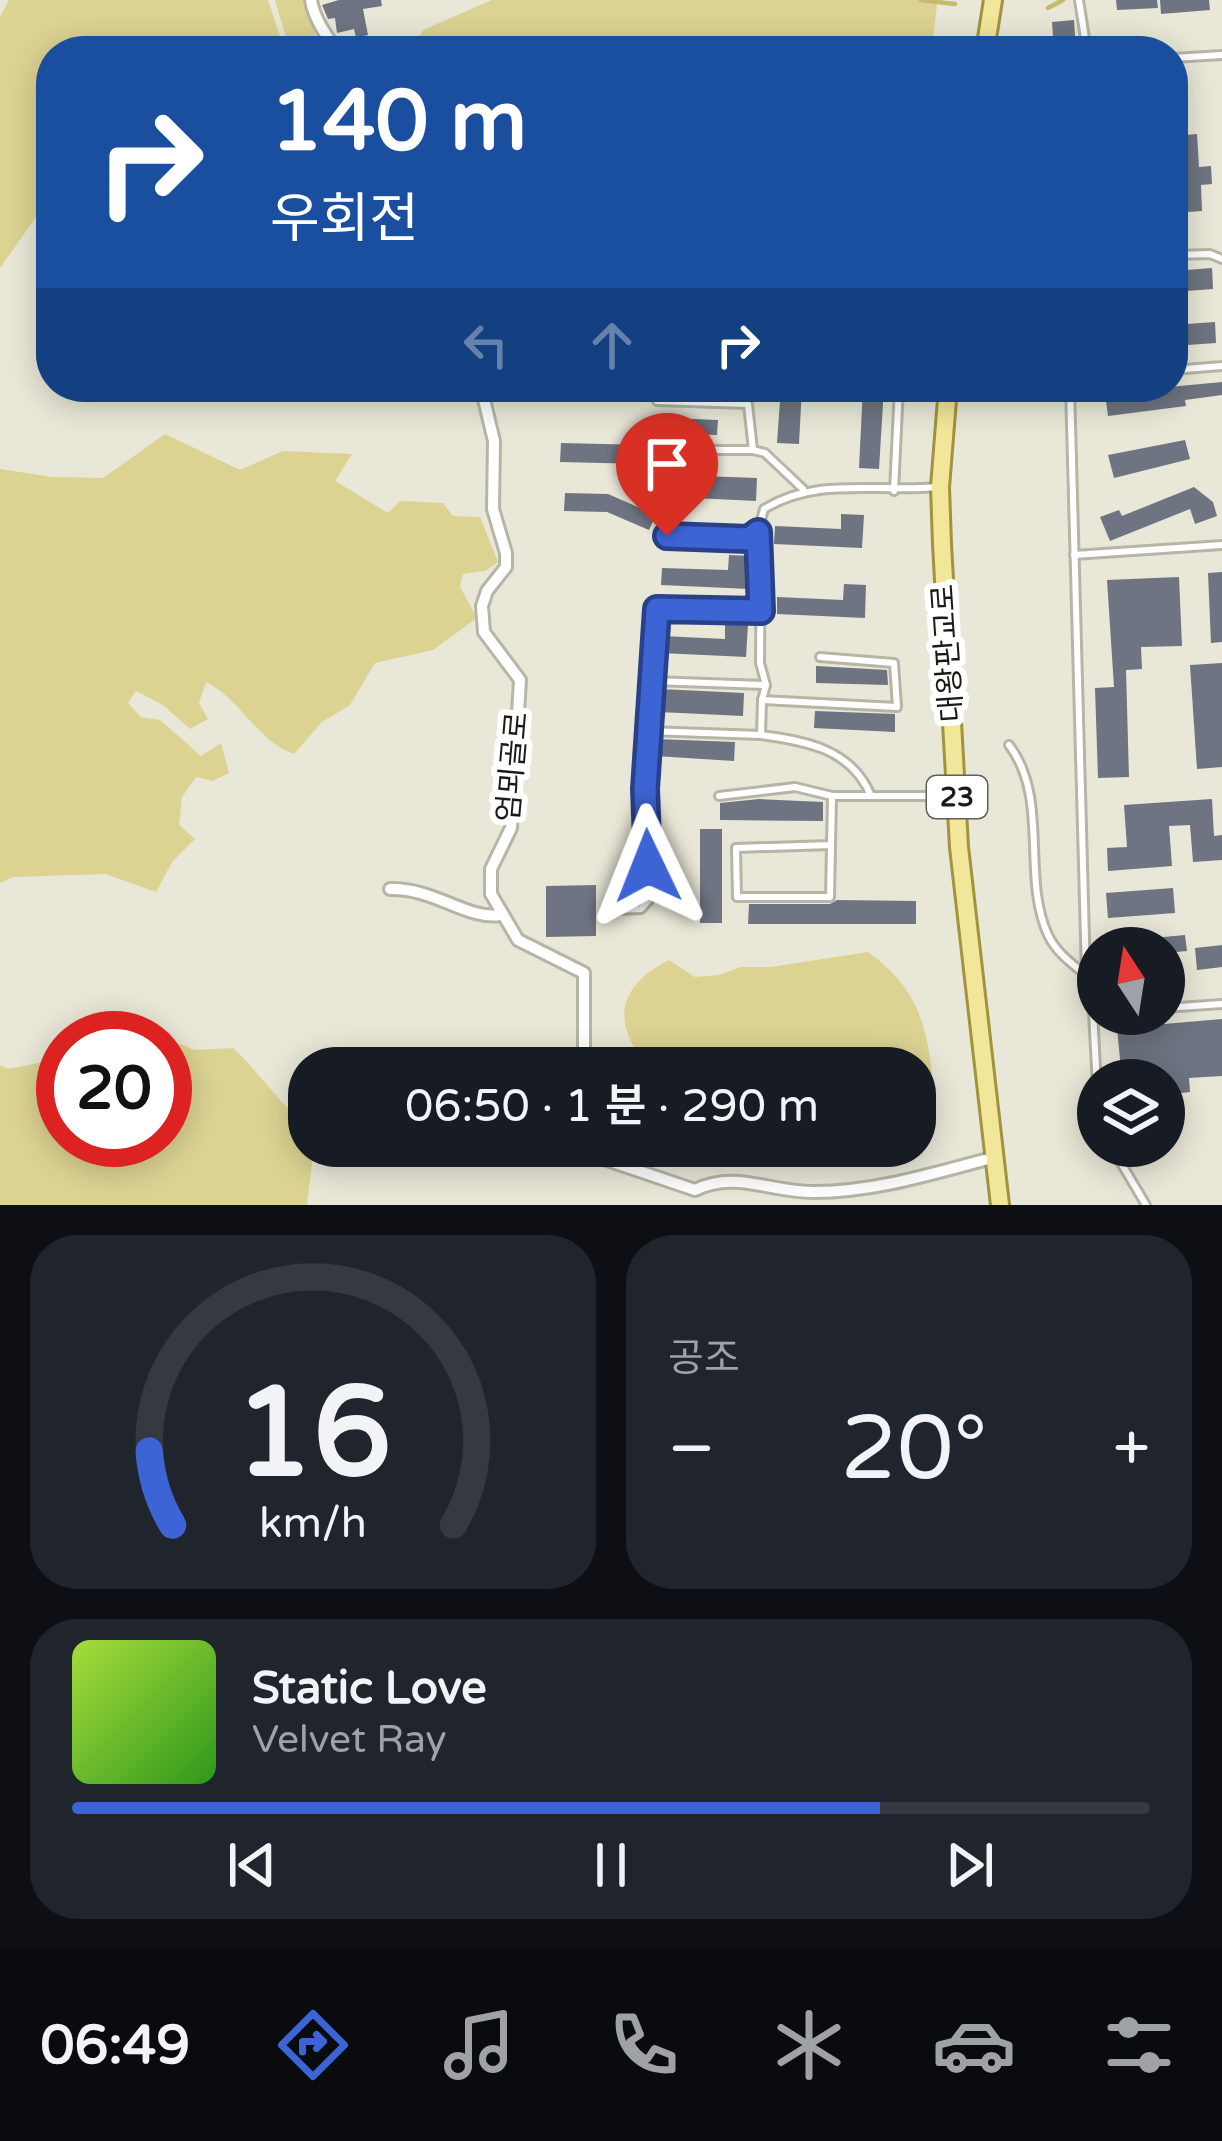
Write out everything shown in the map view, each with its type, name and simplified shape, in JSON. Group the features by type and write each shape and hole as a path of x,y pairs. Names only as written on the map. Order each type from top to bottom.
{"main road":[{"path":"987,36 993,0"},
{"name":"대왕판교로","path":"947,402 940,487 957,796 1000,1205"}],"street":[{"path":"311,0 327,36"},
{"name":"엄뫼골로","path":"485,402 494,441 494,509 506,567 487,591 482,606 484,632 520,680 511,828 490,869 491,894 500,915"},
{"path":"390,889 424,891 473,914 500,915 518,940 584,973 584,1047"},
{"path":"627,1167 695,1190 717,1179 812,1193 890,1184 992,1158"}],"lane":[{"path":"1079,1 1085,36"},
{"path":"1188,57 1222,55"},
{"path":"1188,255 1210,254 1222,260"},
{"path":"1188,369 1222,366"},
{"path":"687,402 748,404 753,450"},
{"path":"893,491 898,402"},
{"path":"1070,402 1085,927"},
{"path":"651,479 675,450 753,450 765,453 806,490"},
{"path":"761,735 766,685 760,663 758,532 764,509 785,496 836,486 893,491 940,487"},
{"path":"667,536 749,539 758,532"},
{"path":"1074,554 1222,545"},
{"path":"614,910 641,909 649,900 645,789 657,609 761,611"},
{"path":"762,700 897,707 894,662 820,658"},
{"path":"652,682 766,685"},
{"path":"648,731 761,735 814,743 830,750 871,796"},
{"path":"1010,745 1028,782 1041,913 1049,938 1077,966"},
{"path":"718,796 795,787 832,796 957,796"},
{"path":"831,845 736,848 737,897 830,897 832,796"},
{"path":"1185,1006 1222,1004"},
{"path":"1123,1167 1146,1205"}],"shaded area":[{"path":"9,0 268,0 280,36 36,36 36,217 0,268 0,17"},
{"path":"275,0 303,0 317,36 286,36"},
{"path":"492,0 930,0 937,4 934,36 419,36 423,30"},
{"path":"165,434 240,470 283,451 352,454 335,481 388,513 400,501 443,503 453,516 480,517 498,562 485,571 463,574 460,587 477,618 433,650 375,663 350,705 322,722 294,754 269,740 206,682 199,703 208,719 190,729 163,705 136,691 128,703 141,717 160,720 201,756 221,743 229,773 213,781 196,777 182,797 179,825 195,839 172,862 156,892 105,874 13,877 0,883 0,469 103,478"},
{"path":"868,952 888,968 914,1002 928,1047 634,1047 625,1022 630,994 638,982 669,960 695,977 741,967"},
{"path":"233,1048 288,1108 288,1167 312,1167 307,1205 0,1205 0,1065 8,1069 36,1063 36,1167 192,1167 192,1049"}],"building":[{"path":"381,0 382,6 363,9 368,35 356,36 354,29 337,33 335,18 328,19 322,5"},
{"path":"1116,0 1157,0 1158,8 1117,10"},
{"path":"1160,0 1209,0 1210,10 1161,14"},
{"path":"1074,20 1075,36 1053,36 1052,22"},
{"path":"1197,134 1199,167 1211,166 1212,184 1201,185 1202,211 1188,212 1188,135"},
{"path":"1212,268 1213,289 1188,291 1188,270"},
{"path":"1215,322 1216,343 1188,345 1188,324"},
{"path":"1222,382 1222,395 1188,400 1188,385"},
{"path":"780,402 801,402 799,444 777,443"},
{"path":"862,402 883,402 879,469 859,468"},
{"path":"1106,402 1185,402 1186,406 1108,416"},
{"path":"668,418 718,420 717,435 667,433"},
{"path":"1185,440 1190,459 1114,478 1108,455"},
{"path":"561,443 645,445 645,464 560,462"},
{"path":"674,475 757,478 756,501 673,497"},
{"path":"1194,487 1213,502 1217,516 1195,524 1190,509 1110,541 1100,517 1119,510 1122,516"},
{"path":"565,493 608,494 656,515 649,530 607,512 564,511"},
{"path":"841,514 864,515 862,548 774,544 775,526 841,529"},
{"path":"729,555 751,556 750,589 661,585 662,568 728,570"},
{"path":"1222,572 1222,642 1211,643 1208,573"},
{"path":"1179,577 1182,646 1141,647 1142,669 1126,670 1129,777 1098,778 1095,688 1114,687 1107,580"},
{"path":"844,584 866,585 865,618 777,614 777,597 843,600"},
{"path":"725,623 748,624 746,657 661,653 663,636 725,639"},
{"path":"1222,663 1222,767 1197,769 1190,665"},
{"path":"816,666 887,670 888,685 816,683"},
{"path":"660,689 744,693 743,716 659,712"},
{"path":"815,711 895,714 895,732 814,728"},
{"path":"656,739 735,742 734,761 655,756"},
{"path":"759,799 823,802 823,821 720,820 720,803"},
{"path":"1212,799 1214,836 1222,835 1222,860 1193,862 1190,825 1169,826 1172,866 1108,871 1107,848 1127,847 1124,805"},
{"path":"700,829 722,829 722,923 700,923"},
{"path":"596,885 596,936 546,937 546,886"},
{"path":"1173,888 1175,913 1108,918 1106,893"},
{"path":"837,900 916,901 916,924 748,924 749,904 830,904"},
{"path":"1222,945 1222,967 1197,970 1195,948"},
{"path":"1222,1019 1222,1076 1189,1078 1190,1092 1185,1093 1185,1059 1120,1059 1118,1035 1185,1035 1185,1022"}],"waterway":[{"path":"921,0 955,4"},
{"path":"1048,8 1063,0"}],"route":[{"path":"648,866 645,789 657,609 761,611 758,532 749,539 667,536"}]}
